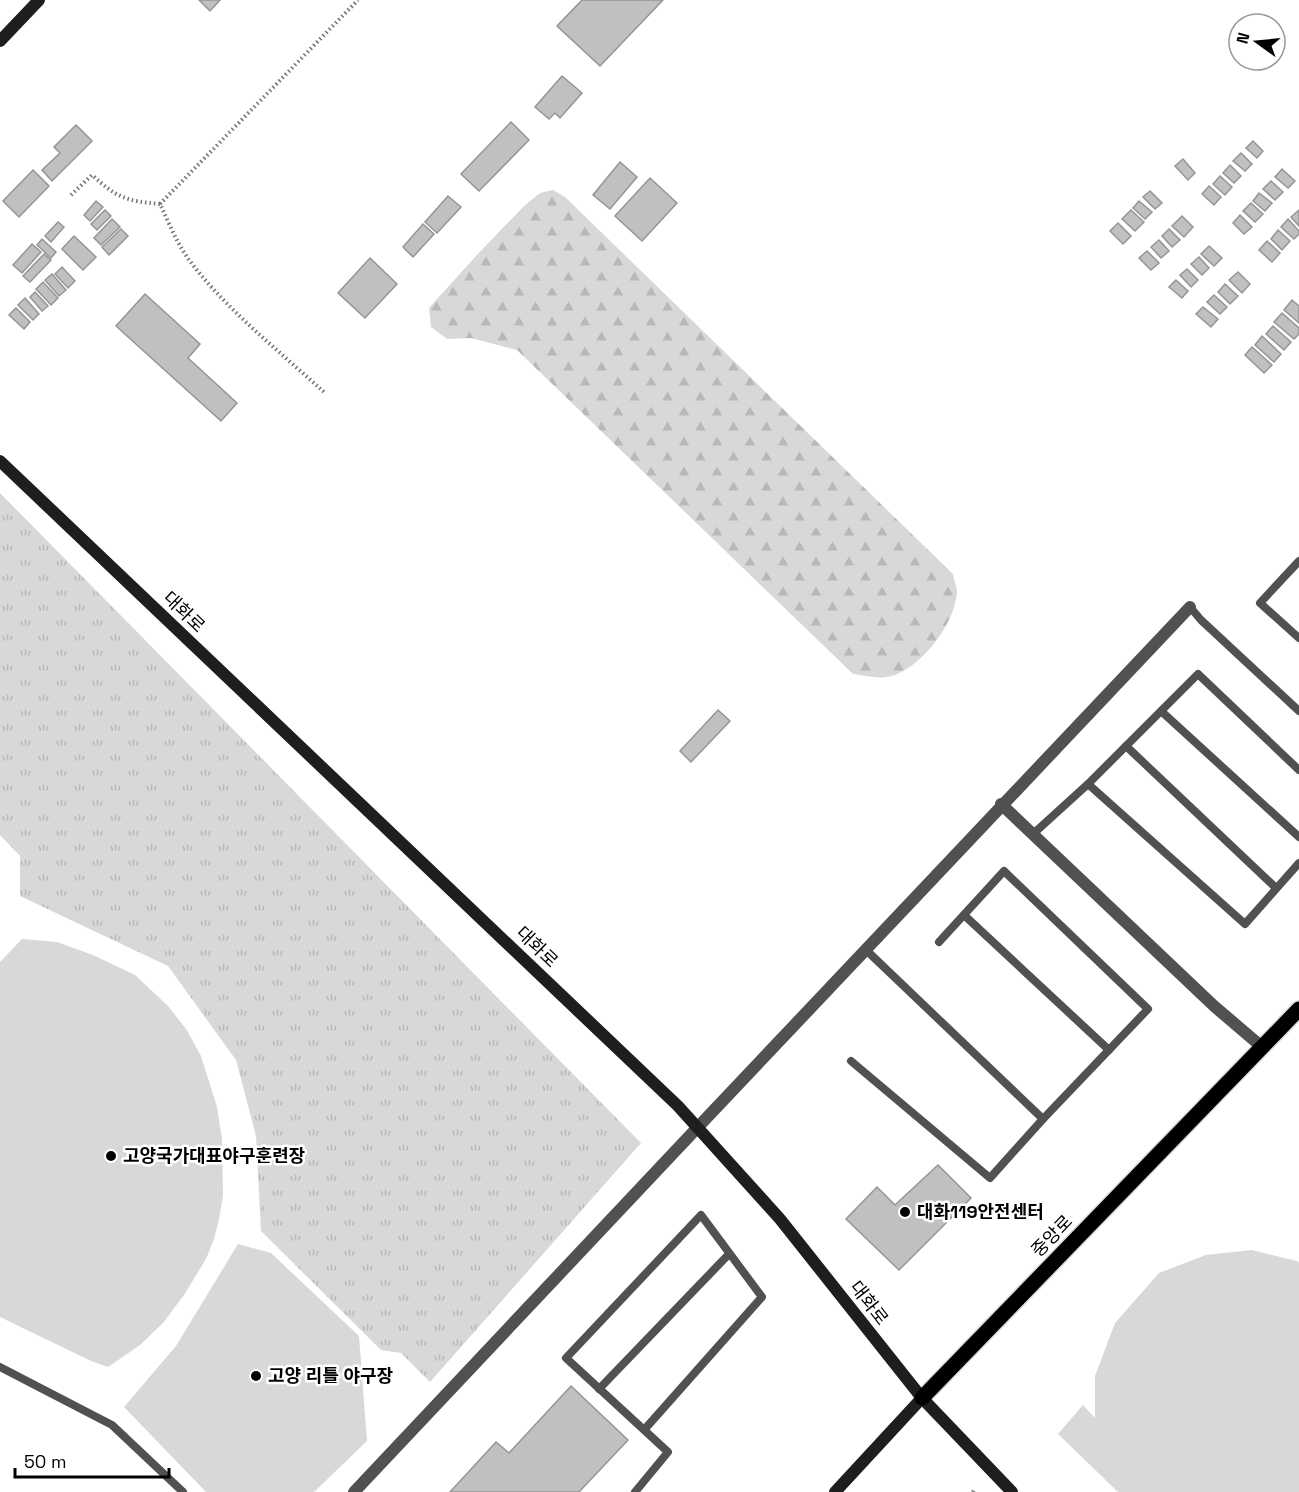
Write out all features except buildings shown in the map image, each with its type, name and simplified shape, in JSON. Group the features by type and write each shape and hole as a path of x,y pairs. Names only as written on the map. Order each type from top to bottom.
{"main road":[{"name":"중앙로","path":"922,1398 1299,1009"}],"street":[{"path":"0,41 39,0"},
{"name":"대화로","path":"0,461 699,1128 780,1220 922,1398 1012,1492"},
{"path":"354,1492 699,1128 1001,804 1190,608"},
{"path":"1001,804 1214,1006 1262,1047"},
{"name":"중앙로","path":"835,1492 922,1398"}],"lane":[{"path":"1299,561 1260,603 1299,638"},
{"path":"1190,608 1299,711"},
{"path":"1033,834 1088,784 1198,674 1299,770"},
{"path":"1161,711 1299,837"},
{"path":"1126,746 1276,888"},
{"path":"1088,784 1245,924 1299,863"},
{"path":"851,1061 990,1178 1148,1009 1004,872 939,942"},
{"path":"964,915 1109,1050"},
{"path":"865,949 1043,1119"},
{"path":"640,1490 668,1452 599,1389 566,1358 702,1215 762,1297 644,1430"},
{"path":"599,1389 729,1254"},
{"path":"0,1367 112,1425 183,1492"}],"path":[{"path":"160,204 358,0"},
{"path":"70,195 92,175 106,188 124,198 160,204"},
{"path":"160,204 185,255 201,274 244,319 324,392"}],"green space":[{"path":"553,190 565,197 953,574 957,592 951,616 936,641 917,662 906,670 890,676 874,677 853,674 517,350 471,338 447,339 431,327 429,308 524,206 540,193"},
{"path":"0,493 641,1143 430,1382 401,1353 381,1350 261,1231 256,1136 236,1060 168,966 20,896 20,856 0,835"},
{"name":"고양국가대표야구훈련장","path":"22,939 57,942 93,955 135,975 168,1006 186,1029 201,1056 217,1107 222,1139 223,1196 214,1239 206,1259 184,1295 163,1323 140,1345 108,1367 0,1317 0,962"},
{"name":"고양 리틀 야구장","path":"238,1244 271,1253 359,1336 367,1441 314,1492 206,1492 124,1407 176,1346"},
{"path":"1252,1250 1299,1263 1299,1492 1118,1492 1058,1434 1083,1405 1095,1418 1095,1376 1115,1323 1159,1273 1206,1255"}],"place":[{"name":"고양국가대표야구훈련장","path":"111,1156"},
{"name":"대화119안전센터","path":"905,1212"},
{"name":"고양 리틀 야구장","path":"256,1376"}]}
